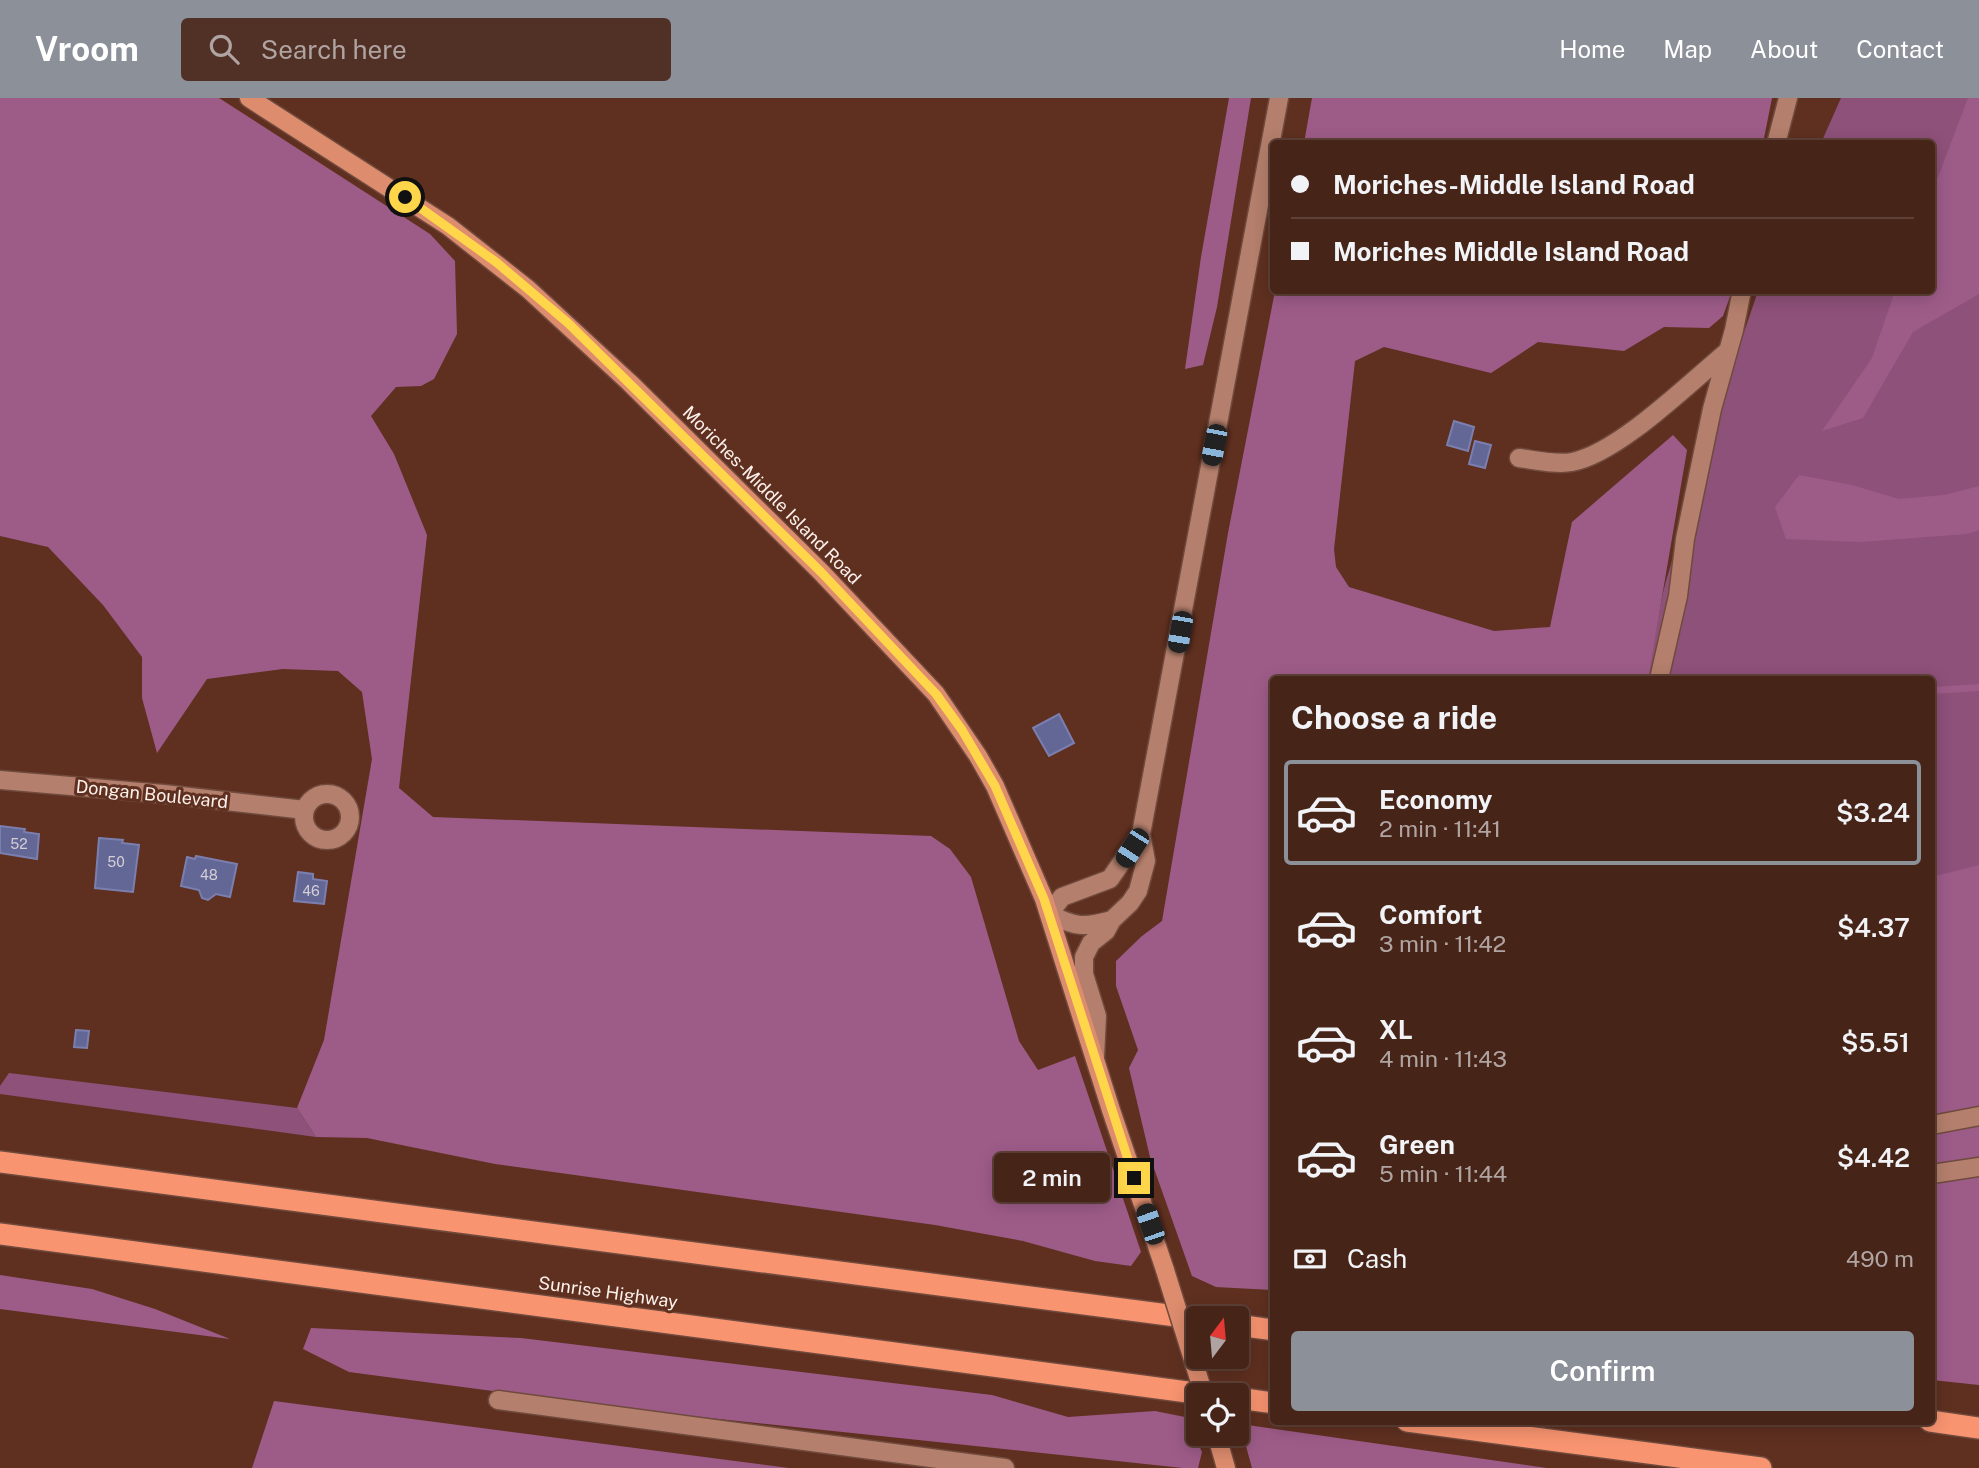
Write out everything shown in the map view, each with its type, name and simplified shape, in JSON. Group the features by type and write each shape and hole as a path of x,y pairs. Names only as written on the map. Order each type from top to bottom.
{"highway":[{"path":"0,1162 1186,1317"},
{"name":"Sunrise Highway","path":"0,1234 1186,1392"},
{"path":"1250,1327 1270,1329"},
{"path":"1249,1400 1270,1402"},
{"path":"1935,1422 1979,1428"},
{"path":"1438,1425 1760,1468"}],"main road":[{"name":"Moriches-Middle Island Road","path":"248,98 437,219 507,271 568,323 837,589 936,694 962,730 995,786 1049,914 1200,1383"}],"street":[{"path":"1271,140 1279,98"},
{"path":"1777,140 1788,98"},
{"path":"1095,1060 1097,1016 1084,974 1084,957 1091,943 1106,931 1112,920 1138,891 1146,861 1141,834 1270,146"},
{"path":"1660,676 1678,596 1685,539 1712,409 1741,294"},
{"path":"1519,458 1570,463 1602,452 1728,351"},
{"name":"Dongan Boulevard","path":"0,780 164,793 305,810"},
{"path":"1112,920 1086,927 1068,924 1049,914 1062,897 1110,879 1141,834"},
{"path":"1935,1124 1979,1116"},
{"path":"1935,1174 1979,1167"},
{"path":"498,1400 1005,1468"}],"shaded area":[{"path":"0,98 219,98 430,234 455,261 457,334 434,379 421,386 396,387 371,416 394,454 427,535 399,788 433,817 931,836 950,849 971,877 1019,1041 1038,1070 1075,1056 1141,1252 1131,1266 1095,1261 1023,1241 935,1225 495,1164 367,1138 316,1137 297,1108 324,1040 372,759 362,692 338,671 283,669 207,679 157,753 142,698 142,657 103,605 48,547 0,536"},
{"path":"1229,98 1251,98 1217,307 1203,365 1185,369 1201,257"},
{"path":"1312,98 1772,98 1764,140 1305,140"},
{"path":"1841,98 1979,98 1979,874 1935,885 1935,676 1644,676 1666,581 1710,435 1757,294 1935,294 1935,140 1822,140"},
{"path":"1968,98 1979,98 1979,294 1913,332 1863,418 1822,431 1872,358 1894,294 1935,294 1935,185"},
{"path":"1274,294 1731,294 1723,316 1709,328 1664,327 1624,351 1538,342 1491,373 1384,347 1355,361 1334,549 1336,567 1349,587 1494,631 1550,627 1572,522 1673,435 1687,450 1649,676 1270,676 1270,1290 1216,1287 1192,1276 1150,1157 1129,1068 1138,1050 1116,986 1116,961 1162,921 1228,533"},
{"path":"1799,475 1852,485 1899,499 1944,495 1979,486 1979,530 1967,534 1861,542 1786,539 1775,507"},
{"path":"1979,684 1979,691 1935,694 1935,687"},
{"path":"1979,865 1979,1385 1935,1380 1935,876"},
{"path":"9,1073 297,1108 316,1137 0,1094 0,1086"},
{"path":"0,1275 92,1289 155,1309 230,1339 0,1309"},
{"path":"311,1328 521,1338 992,1395 1068,1417 1155,1411 1185,1417 1186,1446 1199,1446 1202,1452 1198,1468 1183,1468 653,1412 349,1372 303,1349"},
{"path":"274,1401 789,1468 252,1468"},
{"path":"1249,1425 1547,1468 1252,1468 1246,1446 1249,1446"}],"building":[{"path":"1454,421 1474,427 1468,451 1447,445"},
{"path":"1475,441 1491,445 1485,468 1469,464"},
{"path":"1059,714 1074,743 1049,756 1033,728"},
{"path":"0,826 39,834 37,859 0,853"},
{"path":"99,838 123,840 122,843 139,845 133,892 95,888"},
{"path":"196,856 237,864 230,897 216,894 208,900 202,898 199,890 181,886 187,857 195,859"},
{"path":"298,872 313,874 313,879 327,881 324,904 294,901"},
{"path":"76,1030 89,1031 87,1048 74,1047"}],"route":[{"path":"405,197 496,262 568,323 821,572 936,694 962,730 995,786 1044,899 1134,1178"}]}
